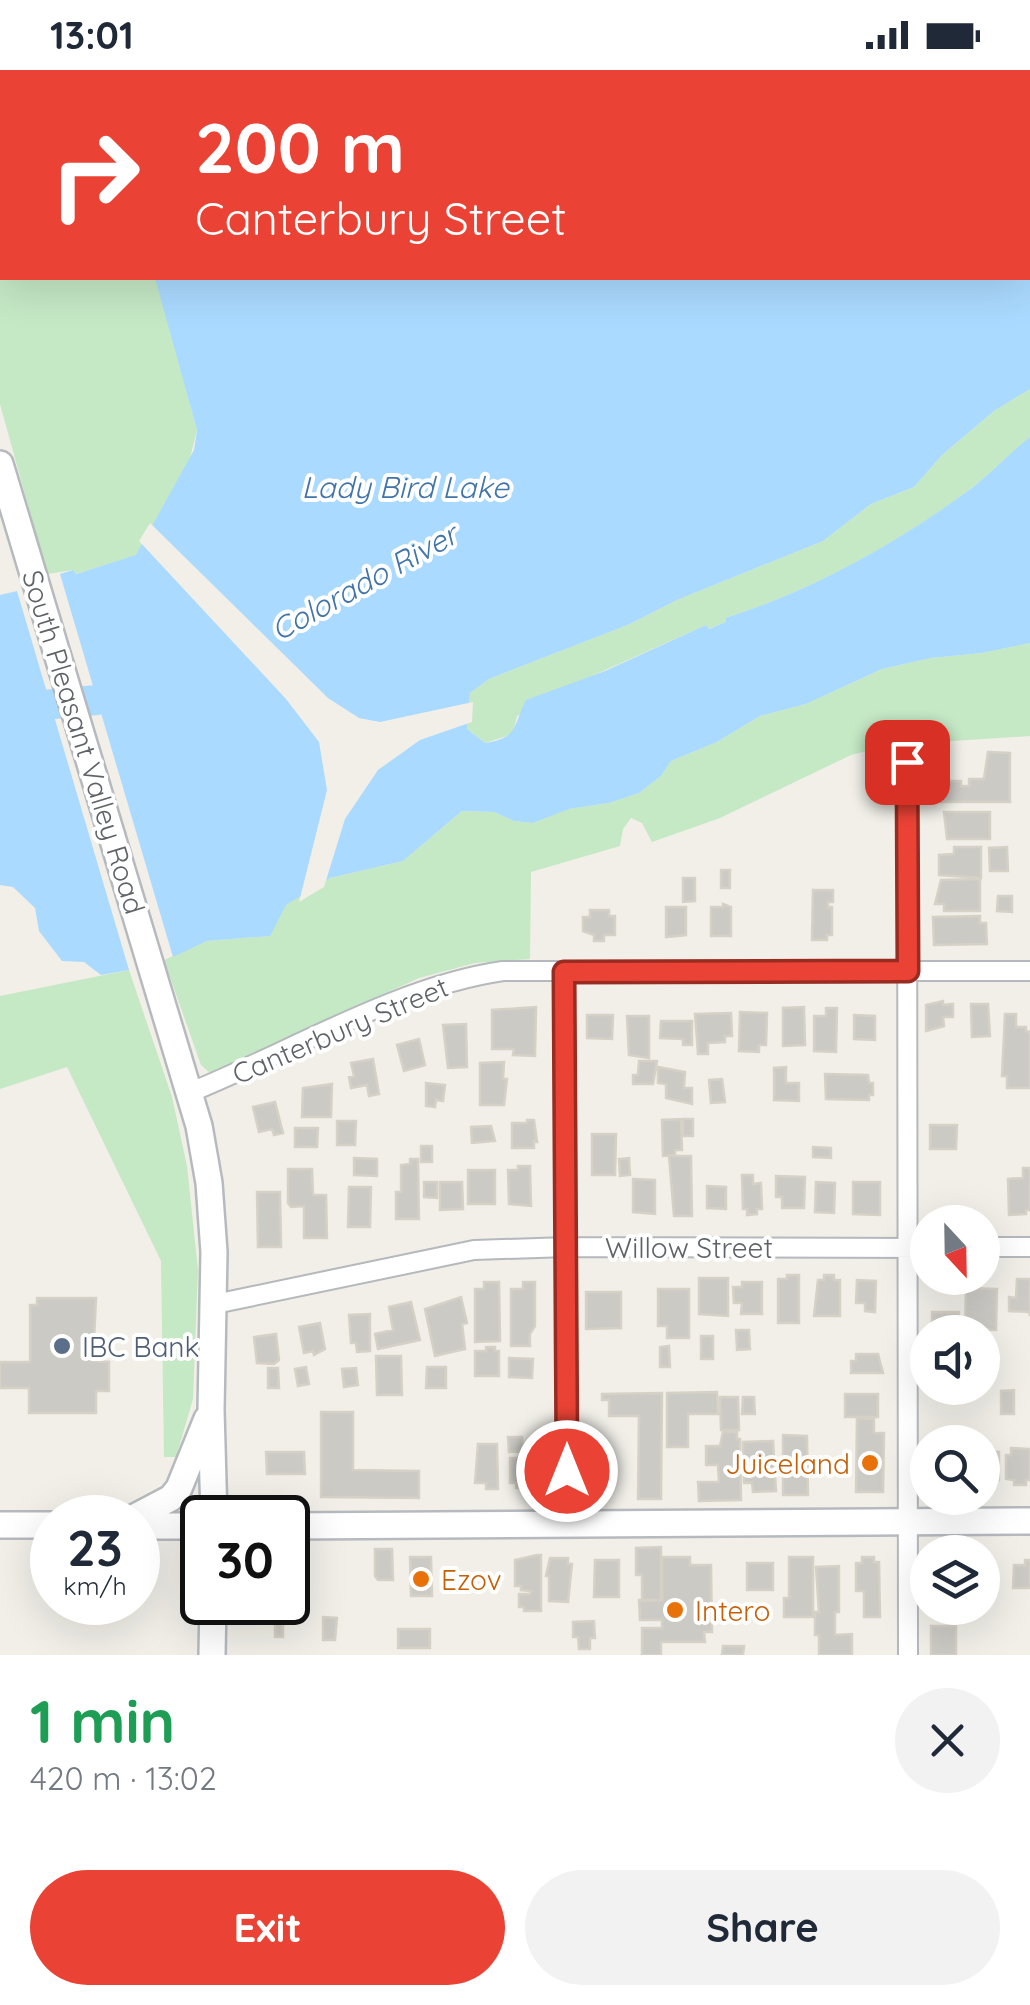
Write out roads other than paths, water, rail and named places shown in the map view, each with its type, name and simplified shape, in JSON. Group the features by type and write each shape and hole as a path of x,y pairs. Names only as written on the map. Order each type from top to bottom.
{"main road":[{"name":"South Pleasant Valley Road","path":"0,464 190,1092 212,1211 213,1495"},
{"path":"160,1504 178,1488 211,1410"},
{"path":"310,1526 1030,1521"},
{"path":"0,1526 30,1526"},
{"path":"212,1655 213,1625"}],"street":[{"path":"907,762 908,971 916,1205"},
{"name":"Canterbury Street","path":"190,1092 454,980 503,971 1030,970"},
{"path":"564,972 567,1522"},
{"name":"Willow Street","path":"215,1304 455,1254 567,1247 910,1248"},
{"path":"1000,1248 1030,1247"},
{"path":"908,1655 908,1521 916,1295"}],"water":[{"name":"Lady Bird Lake","path":"156,280 1030,280 1030,389 994,411 942,455 914,487 871,504 823,541 677,600 630,624 489,679 470,693 467,729 485,743 504,738 513,730 526,700 605,671 706,625 709,629 726,622 725,618 789,595 850,565 965,493 1030,437 1030,643 882,669 806,704 760,716 717,742 671,761 661,776 639,793 609,803 569,809 533,823 514,821 494,812 462,811 403,861 330,878 286,905 270,936 207,941 173,957 60,574 73,570 76,574 136,555 194,450 197,430"},
{"path":"17,591 129,970 101,975 84,962 62,961 39,931 35,908 13,887 0,885 0,595"}],"waterway":[{"name":"Colorado River","path":"0,709 97,700 134,686"}],"place":[{"name":"IBC Bank","path":"62,1346"},
{"name":"Juiceland","path":"870,1463"},
{"name":"Ezov","path":"421,1579"},
{"name":"Intero","path":"675,1610"}]}
